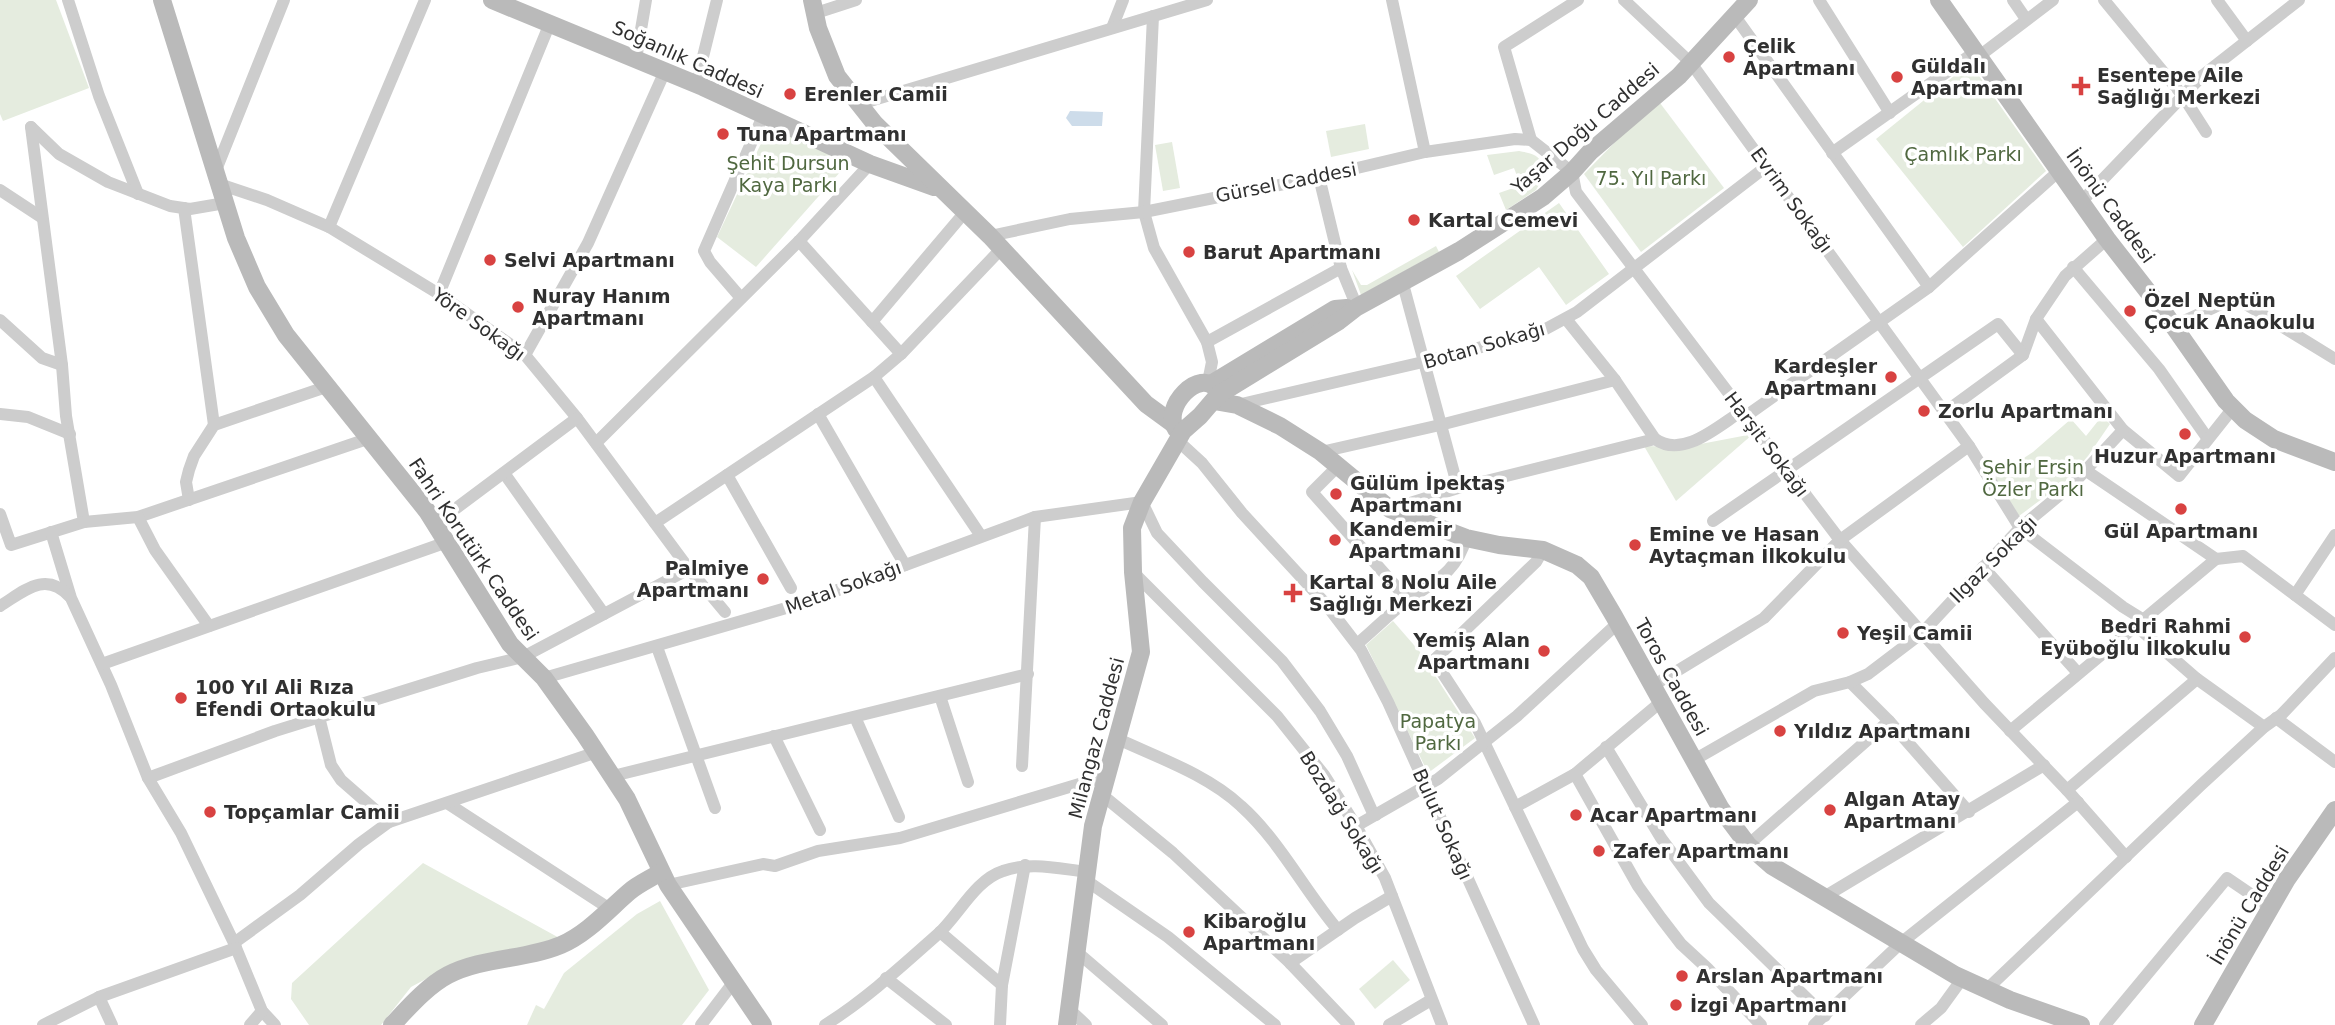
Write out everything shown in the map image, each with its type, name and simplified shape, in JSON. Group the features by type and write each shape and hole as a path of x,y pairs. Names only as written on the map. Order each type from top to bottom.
{"street":[{"path":"68,0 99,96 138,194"},
{"name":"Fahri Korutürk Caddesi","path":"162,0 236,238 257,287 286,335 436,524 510,644 544,678 597,752 627,799 664,879 763,1025"},
{"path":"217,177 284,0"},
{"path":"329,227 425,0"},
{"name":"Soğanlık Caddesi","path":"492,0 664,71 870,164 941,190 996,242 1146,404 1176,426"},
{"path":"636,59 646,0"},
{"path":"696,85 717,0"},
{"path":"856,0 814,6 818,28 838,76 875,124 941,190"},
{"path":"1112,28 1123,0"},
{"path":"860,104 1207,0"},
{"path":"1392,0 1425,152"},
{"path":"1572,172 1531,140 1504,47 1578,0"},
{"name":"Evrim Sokağı","path":"1624,0 1691,63 1945,412 2020,528"},
{"name":"Yaşar Doğu Caddesi","path":"1213,390 1357,307 1403,284 1543,197 1590,152 1679,76 1749,0"},
{"path":"1819,0 1890,113"},
{"name":"İnönü Caddesi","path":"1938,0 2107,239 2233,408 2245,420 2274,439 2335,462"},
{"path":"2013,0 2026,19"},
{"path":"1832,153 2053,0"},
{"path":"2104,0 2183,96 2206,132"},
{"path":"2217,0 2247,41"},
{"path":"2081,202 2202,76 2299,0"},
{"path":"1734,15 1929,287"},
{"path":"1153,16 1144,212 1154,248 1207,342 1212,362 1213,390 1176,426"},
{"path":"439,294 550,23"},
{"path":"525,355 588,243 664,71"},
{"path":"741,298 704,251 763,116"},
{"path":"84,522 70,434 31,127 59,154 108,182 138,194 170,206 190,209 225,203"},
{"name":"Gürsel Caddesi","path":"996,242 1070,219 1144,212 1319,177 1425,152 1515,139 1531,140"},
{"path":"596,443 799,241 870,164"},
{"name":"Botan Sokağı","path":"1237,405 1541,332 1566,319 1767,166"},
{"path":"1566,319 1615,380 1656,439 1663,445 1684,445 1744,413 1880,323 1929,287 2059,171"},
{"name":"Harşit Sokağı","path":"1572,172 1576,192 1840,540 2126,857"},
{"name":"Yöre Sokağı","path":"217,177 329,227 439,294 525,355 577,418 689,569 725,611"},
{"path":"1319,177 1341,268 1357,307"},
{"path":"0,190 41,217"},
{"path":"184,208 214,425"},
{"path":"872,322 965,212"},
{"path":"1945,412 2023,355 2036,319 2073,267 2107,239"},
{"path":"799,241 901,354"},
{"path":"655,523 874,377 901,354 996,242"},
{"path":"2073,267 2159,369 2208,439"},
{"path":"1207,342 1341,268"},
{"path":"1403,284 1458,488"},
{"path":"2173,327 2228,301 2239,300 2335,359"},
{"path":"2036,319 2123,430 2179,475 2233,408"},
{"path":"0,320 42,358 62,365"},
{"path":"1713,521 1998,324 2023,355"},
{"path":"874,377 981,536"},
{"path":"1321,452 1615,380"},
{"path":"1176,426 1189,389 1201,381 1213,390"},
{"path":"189,500 186,482 189,470 194,456 214,425 326,387"},
{"name":"Toros Caddesi","path":"1213,390 1280,426 1321,452 1390,509 1466,538 1543,550 1567,559 1591,577 1721,809 1748,845 1772,866 1962,979 1985,991 2074,1024"},
{"path":"0,414 28,416 70,434"},
{"path":"818,414 905,565"},
{"path":"436,524 577,418"},
{"name":"Milangaz Caddesi","path":"1068,1017 1093,827 1141,652 1133,572 1132,528 1176,426"},
{"name":"Bulut Sokağı","path":"1176,426 1242,513 1325,603 1357,644 1388,702 1534,1025"},
{"name":"Ilgaz Sokağı","path":"1694,760 1814,691 1850,682 1867,674 1922,633 2020,528 2073,484 2123,430"},
{"path":"0,514 10,545 84,522 138,517 370,438"},
{"path":"1390,509 1458,488 1656,439"},
{"path":"1516,807 1575,774 1606,747 1658,693 1763,618 1840,540 1969,446"},
{"path":"1338,466 1312,492 1408,600"},
{"path":"2085,470 2216,559"},
{"path":"504,473 604,614"},
{"path":"727,475 792,588"},
{"path":"1142,502 1157,533 1282,661 1320,711 1376,815"},
{"name":"Metal Sokağı","path":"544,678 800,604 1035,517 1142,502"},
{"path":"138,517 155,550 209,626"},
{"path":"1022,766 1035,517"},
{"path":"2020,528 2123,607 2197,678 2264,727"},
{"path":"51,532 71,598 102,664 148,778 181,833 235,945 262,1011 275,1025"},
{"path":"2295,595 2335,535"},
{"path":"1357,644 1408,600 1453,568 1462,554 1466,538"},
{"path":"102,664 447,542"},
{"path":"1543,550 1535,562 1434,660 1485,742 1595,970 1642,1025"},
{"path":"2010,731 2216,559 2243,556 2335,625"},
{"path":"1983,567 2078,673"},
{"path":"148,778 275,731 477,668 523,657 689,569"},
{"name":"Bozdağ Sokağı","path":"1133,572 1277,716 1324,775 1385,878 1442,1025"},
{"path":"0,606 37,585 47,583 61,587 71,598"},
{"path":"1356,826 1426,786 1485,742 1618,623"},
{"path":"657,647 715,808"},
{"path":"1985,991 2264,727 2277,718 2335,659"},
{"path":"612,776 1028,674"},
{"path":"2067,790 2197,678"},
{"path":"1850,682 1969,812"},
{"path":"940,696 968,782"},
{"path":"319,717 331,765 341,780 389,822"},
{"path":"855,717 899,817"},
{"path":"2277,718 2335,762"},
{"path":"1748,845 1889,722"},
{"path":"774,736 820,830"},
{"path":"1118,739 1220,789 1243,807 1338,930"},
{"path":"1606,747 1661,838 1709,903 1825,1016"},
{"path":"43,1025 99,997 235,945 389,822 597,752"},
{"path":"1824,897 2044,765"},
{"path":"1575,774 1638,886 1661,918 1681,944 1761,1025"},
{"path":"392,1025 414,1002 447,975 486,962 532,955 564,944 632,890 664,879 763,864 775,866 818,851 900,838 1106,776"},
{"path":"1101,794 1173,853 1290,963 1349,1025"},
{"path":"1814,1025 1902,942 2078,802"},
{"path":"447,803 610,909"},
{"name":"İnönü Caddesi","path":"2203,1025 2298,863 2335,810"},
{"path":"1000,1025 1002,985 1025,865"},
{"path":"831,1024 940,932 988,879 1003,871 1025,865 1088,877 1168,937 1275,1025"},
{"path":"2105,1025 2227,878 2271,908"},
{"path":"1290,963 1392,896"},
{"path":"940,932 1002,985"},
{"path":"1077,952 1161,1025"},
{"path":"886,978 946,1025"},
{"path":"1921,1025 1941,1008 1962,979"},
{"path":"701,1025 733,983"},
{"path":"99,997 112,1025"},
{"path":"1389,1025 1431,1000"},
{"path":"250,1025 262,1011"},
{"path":"1068,1017 1086,1025"}],"green space":[{"path":"0,0 56,0 89,88 3,121 0,114"},
{"name":"Çamlık Parkı","path":"1970,63 2046,171 1963,247 1876,139"},
{"name":"75. Yıl Parkı","path":"1657,99 1724,188 1641,252 1584,174"},
{"name":"Şehit Dursun Kaya Parkı","path":"772,120 849,162 756,267 717,237"},
{"path":"1365,124 1369,149 1331,157 1326,131"},
{"path":"1172,142 1180,188 1163,191 1155,145"},
{"path":"1519,151 1537,157 1543,166 1517,176 1514,168 1494,175 1487,155"},
{"path":"1544,168 1545,174 1536,190 1506,210 1499,193 1519,186 1518,179"},
{"path":"1559,203 1609,274 1566,305 1539,267 1480,309 1456,276"},
{"path":"1436,246 1439,252 1361,295 1352,270 1361,285 1367,285"},
{"name":"Şehir Ersin Özler Parkı","path":"2102,416 2110,424 2088,456 2066,481 2019,516 1995,477 2033,452 2071,419 2086,436"},
{"path":"1753,434 1676,501 1644,446 1685,447"},
{"name":"Papatya Parkı","path":"1393,621 1420,652 1475,738 1428,773 1366,645"},
{"path":"423,863 563,940 448,967 411,987 381,1025 309,1025 291,999 292,983"},
{"path":"660,901 709,990 682,1025 527,1025 536,1005 544,1009 564,973 637,914"},
{"path":"1393,960 1410,980 1375,1009 1359,989"}],"water":[{"path":"1070,111 1103,112 1102,126 1072,126 1066,118"}],"place":[{"name":"Çelik Apartmanı","path":"1729,57"},
{"name":"Güldalı Apartmanı","path":"1897,77"},
{"name":"Esentepe Aile Sağlığı Merkezi","path":"2081,86"},
{"name":"Erenler Camii","path":"790,94"},
{"name":"Tuna Apartmanı","path":"723,134"},
{"name":"Kartal Cemevi","path":"1414,220"},
{"name":"Barut Apartmanı","path":"1189,252"},
{"name":"Selvi Apartmanı","path":"490,260"},
{"name":"Nuray Hanım Apartmanı","path":"518,307"},
{"name":"Özel Neptün Çocuk Anaokulu","path":"2130,311"},
{"name":"Kardeşler Apartmanı","path":"1891,377"},
{"name":"Zorlu Apartmanı","path":"1924,411"},
{"name":"Huzur Apartmanı","path":"2185,434"},
{"name":"Gülüm İpektaş Apartmanı","path":"1336,494"},
{"name":"Gül Apartmanı","path":"2181,509"},
{"name":"Kandemir Apartmanı","path":"1335,540"},
{"name":"Emine ve Hasan Aytaçman İlkokulu","path":"1635,545"},
{"name":"Palmiye Apartmanı","path":"763,579"},
{"name":"Kartal 8 Nolu Aile Sağlığı Merkezi","path":"1293,593"},
{"name":"Yeşil Camii","path":"1843,633"},
{"name":"Bedri Rahmi Eyüboğlu İlkokulu","path":"2245,637"},
{"name":"Yemiş Alan Apartmanı","path":"1544,651"},
{"name":"100 Yıl Ali Rıza Efendi Ortaokulu","path":"181,698"},
{"name":"Yıldız Apartmanı","path":"1780,731"},
{"name":"Algan Atay Apartmanı","path":"1830,810"},
{"name":"Topçamlar Camii","path":"210,812"},
{"name":"Acar Apartmanı","path":"1576,815"},
{"name":"Zafer Apartmanı","path":"1599,851"},
{"name":"Kibaroğlu Apartmanı","path":"1189,932"},
{"name":"Arslan Apartmanı","path":"1682,976"},
{"name":"İzgi Apartmanı","path":"1676,1005"}]}
